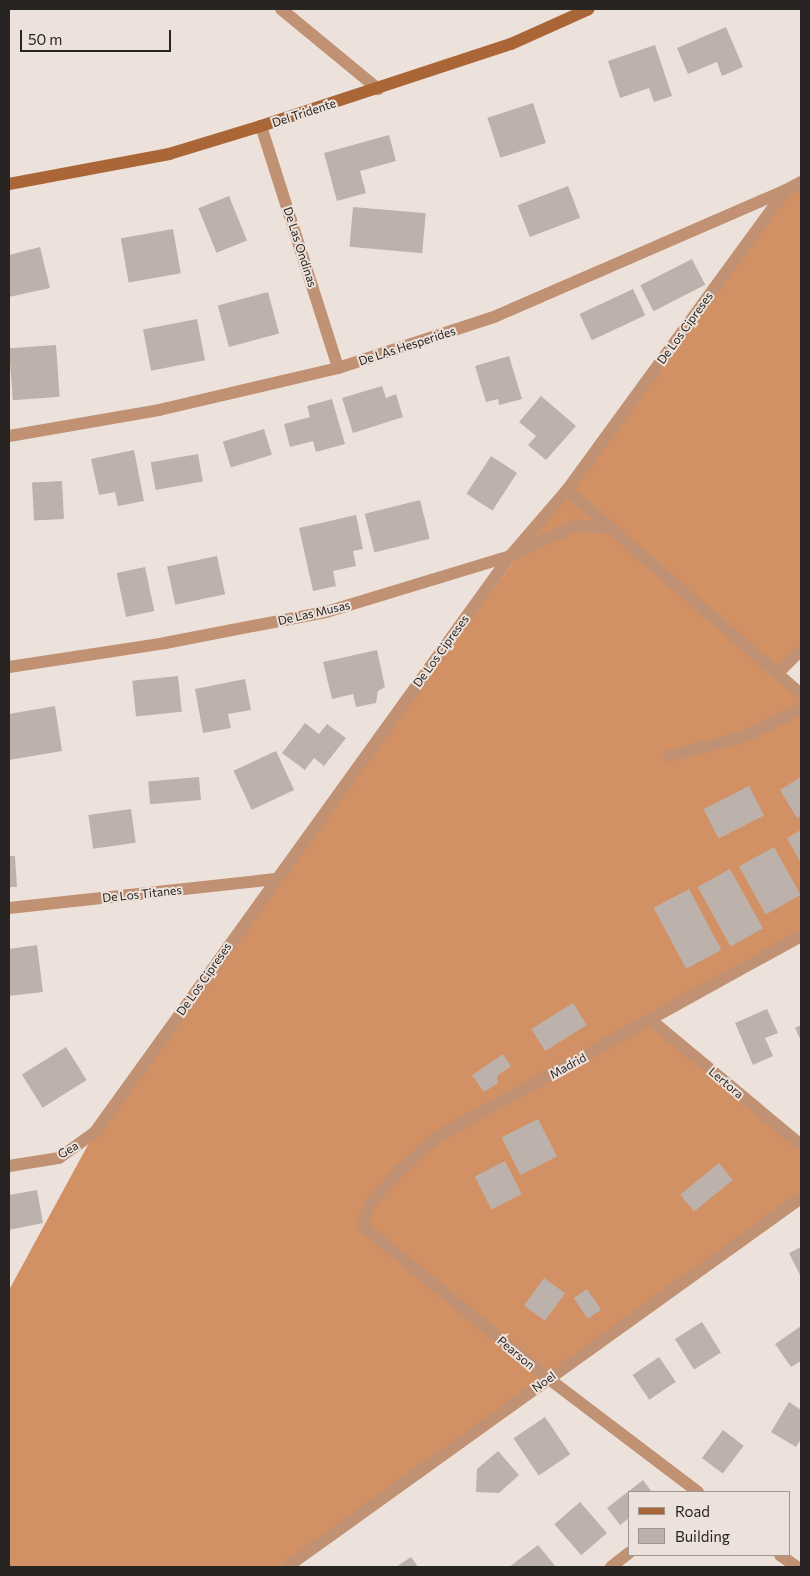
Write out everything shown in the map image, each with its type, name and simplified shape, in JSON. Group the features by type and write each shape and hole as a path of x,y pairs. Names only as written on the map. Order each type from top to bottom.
{"main road":[{"name":"Del Tridente","path":"9,184 169,154 261,126 511,44 589,9"}],"street":[{"path":"281,9 378,88"},
{"name":"De Las Ondinas","path":"261,126 338,368"},
{"name":"De Los Cipreses","path":"96,1132 275,880 510,556 567,490 786,190 801,182"},
{"name":"De LAs Hesperides","path":"9,436 159,410 338,368 494,317 786,190"},
{"path":"567,490 801,694"},
{"name":"De Las Musas","path":"9,667 165,643 326,612 510,556 575,526 610,528"},
{"path":"778,673 801,650"},
{"path":"669,756 743,737 801,709"},
{"name":"De Los Titanes","path":"9,908 275,880"},
{"name":"Madrid","path":"363,1226 368,1206 394,1176 437,1136 801,936"},
{"name":"Lertora","path":"651,1020 801,1145"},
{"name":"Gea","path":"9,1166 59,1158 96,1132"},
{"name":"Noel","path":"287,1567 801,1198"},
{"name":"Pearson","path":"363,1226 549,1379 697,1491"},
{"path":"611,1567 628,1554"},
{"path":"781,1556 797,1567"}],"shaded area":[{"path":"801,182 801,650 779,673 801,692 801,936 651,1020 801,1145 801,1198 295,1567 9,1567 9,1290 95,1132 786,190"}],"building":[{"path":"726,27 743,67 722,76 717,62 688,74 677,48"},
{"path":"655,45 672,96 654,102 649,88 620,98 608,61"},
{"path":"533,103 546,143 500,158 487,118"},
{"path":"389,135 396,161 360,171 366,193 337,201 324,153"},
{"path":"568,186 580,218 530,237 518,205"},
{"path":"229,196 247,241 216,253 198,208"},
{"path":"353,207 426,213 422,253 350,247"},
{"path":"173,229 181,273 129,283 121,238"},
{"path":"40,247 50,288 9,297 9,255"},
{"path":"692,259 705,285 653,311 640,285"},
{"path":"633,289 645,315 592,340 580,314"},
{"path":"268,292 279,334 229,347 218,305"},
{"path":"197,319 205,360 151,371 143,329"},
{"path":"56,345 60,397 13,400 9,348"},
{"path":"509,356 522,399 499,405 498,399 486,402 475,366"},
{"path":"382,386 386,398 396,394 403,417 353,433 342,398"},
{"path":"541,396 576,426 546,460 528,445 536,436 519,422"},
{"path":"332,399 345,444 316,452 313,441 290,447 284,424 310,417 307,406"},
{"path":"264,429 272,455 231,467 223,442"},
{"path":"134,450 144,501 118,506 115,492 99,495 91,459"},
{"path":"198,454 203,482 156,490 151,462"},
{"path":"491,456 517,473 492,511 466,494"},
{"path":"62,481 64,519 34,521 32,483"},
{"path":"420,500 430,539 374,553 365,514"},
{"path":"356,515 363,549 353,551 356,566 333,571 336,586 313,591 299,528"},
{"path":"217,556 225,594 175,605 167,567"},
{"path":"145,567 154,611 126,617 117,573"},
{"path":"377,650 385,687 378,691 376,703 356,707 353,694 332,699 323,662"},
{"path":"178,676 182,712 136,717 132,681"},
{"path":"245,679 251,710 228,714 231,728 203,733 195,689"},
{"path":"55,706 62,751 9,760 9,714"},
{"path":"305,723 319,734 327,724 346,738 324,766 314,758 305,770 282,753"},
{"path":"276,751 294,790 252,810 233,771"},
{"path":"199,777 201,800 150,804 148,781"},
{"path":"801,777 801,815 797,818 780,790"},
{"path":"749,786 764,815 719,839 704,809"},
{"path":"131,809 136,843 93,849 88,815"},
{"path":"801,830 801,863 787,838"},
{"path":"774,847 801,895 766,914 739,866"},
{"path":"9,856 15,856 17,887 9,887"},
{"path":"730,869 763,928 731,946 698,887"},
{"path":"689,889 721,950 686,969 654,908"},
{"path":"37,945 43,992 9,996 9,949"},
{"path":"573,1003 587,1025 545,1051 531,1029"},
{"path":"767,1009 778,1033 765,1038 773,1056 753,1065 735,1023"},
{"path":"801,1025 801,1041 795,1028"},
{"path":"66,1047 87,1080 43,1108 22,1075"},
{"path":"503,1054 511,1066 497,1076 498,1083 484,1092 472,1075"},
{"path":"538,1119 557,1156 521,1175 501,1138"},
{"path":"505,1161 522,1194 492,1209 475,1176"},
{"path":"719,1163 733,1180 694,1212 680,1194"},
{"path":"37,1190 43,1223 9,1230 9,1195"},
{"path":"801,1247 801,1277 789,1253"},
{"path":"544,1278 565,1293 545,1321 524,1306"},
{"path":"587,1289 601,1310 588,1319 574,1298"},
{"path":"702,1322 721,1353 694,1369 675,1339"},
{"path":"801,1326 801,1361 791,1367 775,1344"},
{"path":"659,1357 676,1382 649,1400 632,1375"},
{"path":"789,1402 801,1410 801,1439 796,1447 771,1432"},
{"path":"545,1417 570,1454 539,1476 513,1438"},
{"path":"723,1430 744,1446 723,1474 702,1458"},
{"path":"498,1451 519,1475 499,1493 476,1492 477,1469"},
{"path":"643,1480 651,1491 629,1491"},
{"path":"628,1492 628,1519 620,1525 607,1508"},
{"path":"580,1502 607,1533 581,1555 554,1524"},
{"path":"538,1545 556,1567 509,1567"},
{"path":"411,1557 418,1567 396,1567"}]}
